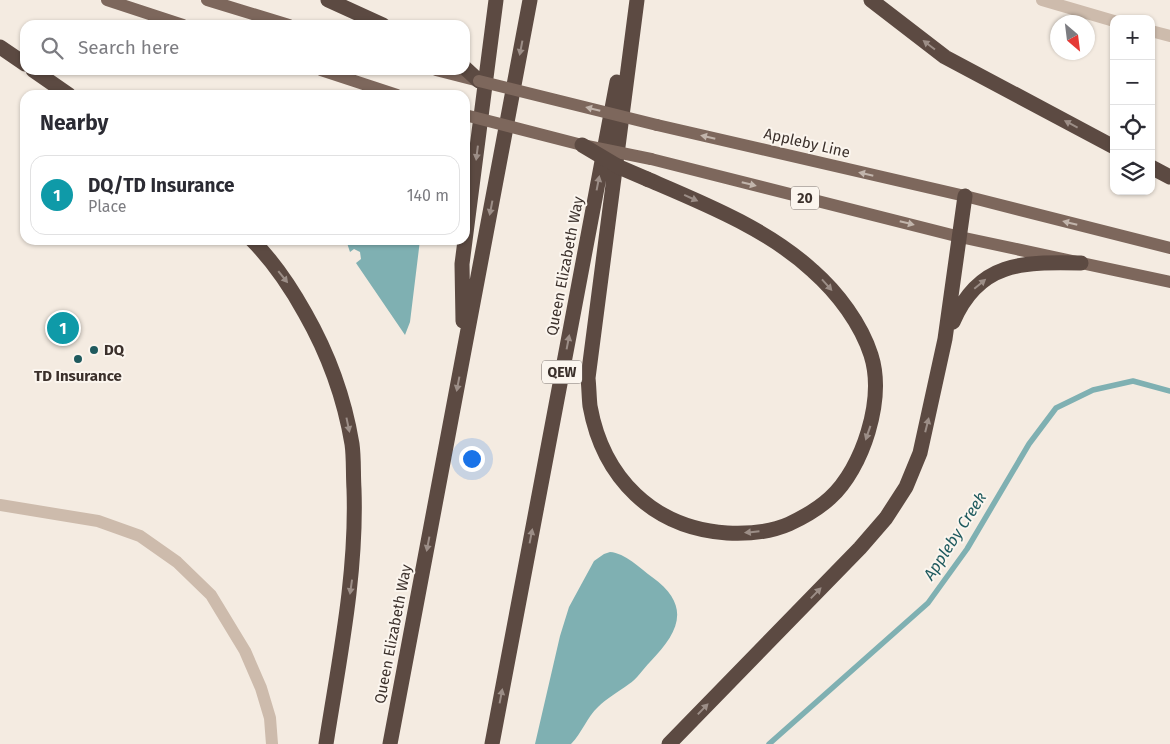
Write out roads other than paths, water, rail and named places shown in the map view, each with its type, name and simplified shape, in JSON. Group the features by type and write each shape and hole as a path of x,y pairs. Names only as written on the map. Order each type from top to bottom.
{"highway":[{"path":"328,0 372,20"},
{"path":"470,202 496,0"},
{"name":"Queen Elizabeth Way","path":"390,744 530,0"},
{"name":"Queen Elizabeth Way","path":"492,744 633,0"},
{"path":"582,145 618,167 694,199 742,223 796,257 814,271 847,310 866,342 872,357 876,392 871,423 861,454 847,478 831,497 810,513 787,525 762,531 731,533 691,528 670,519 650,507 633,492 618,474 605,452 596,431 590,404 588,378 637,0"},
{"path":"871,0 945,58 1110,145"},
{"path":"0,47 20,61"},
{"path":"470,73 479,81"},
{"path":"40,75 62,90"},
{"path":"1155,169 1170,177"},
{"path":"669,744 860,548 886,518 906,487 920,453 945,339 964,196"},
{"path":"256,245 288,284 314,327 333,369 345,410 352,446 355,505 352,582 326,744"},
{"path":"463,356 462,264 464,245"},
{"path":"945,339 960,304 980,282 995,273 1037,262 1081,262"}],"main road":[{"path":"107,0 168,20"},
{"path":"207,0 273,20"},
{"path":"336,75 382,90"},
{"name":"Appleby Line","path":"456,75 657,125 964,196 1170,248"},
{"name":"20","path":"470,116 582,145 651,159 960,237 1170,282"}],"street":[{"path":"1042,0 1110,20"},
{"path":"1155,32 1170,36"},
{"path":"0,505 98,521 140,536 177,562 211,595 245,652 261,688 270,718 272,744"}],"water":[{"path":"348,245 419,245 410,322 405,335 356,263 361,259 360,252 354,249 350,252"},
{"path":"610,552 632,561 665,588 673,598 677,609 674,630 660,651 635,679 594,711 571,744 535,744 560,636 569,607 594,561"}],"waterway":[{"name":"Appleby Creek","path":"769,744 928,603 967,549 1029,444 1056,408 1093,390 1133,381 1170,391"}],"place":[{"name":"DQ/TD Insurance","path":"63,328"},
{"name":"DQ","path":"94,350"},
{"name":"TD Insurance","path":"78,359"}]}
